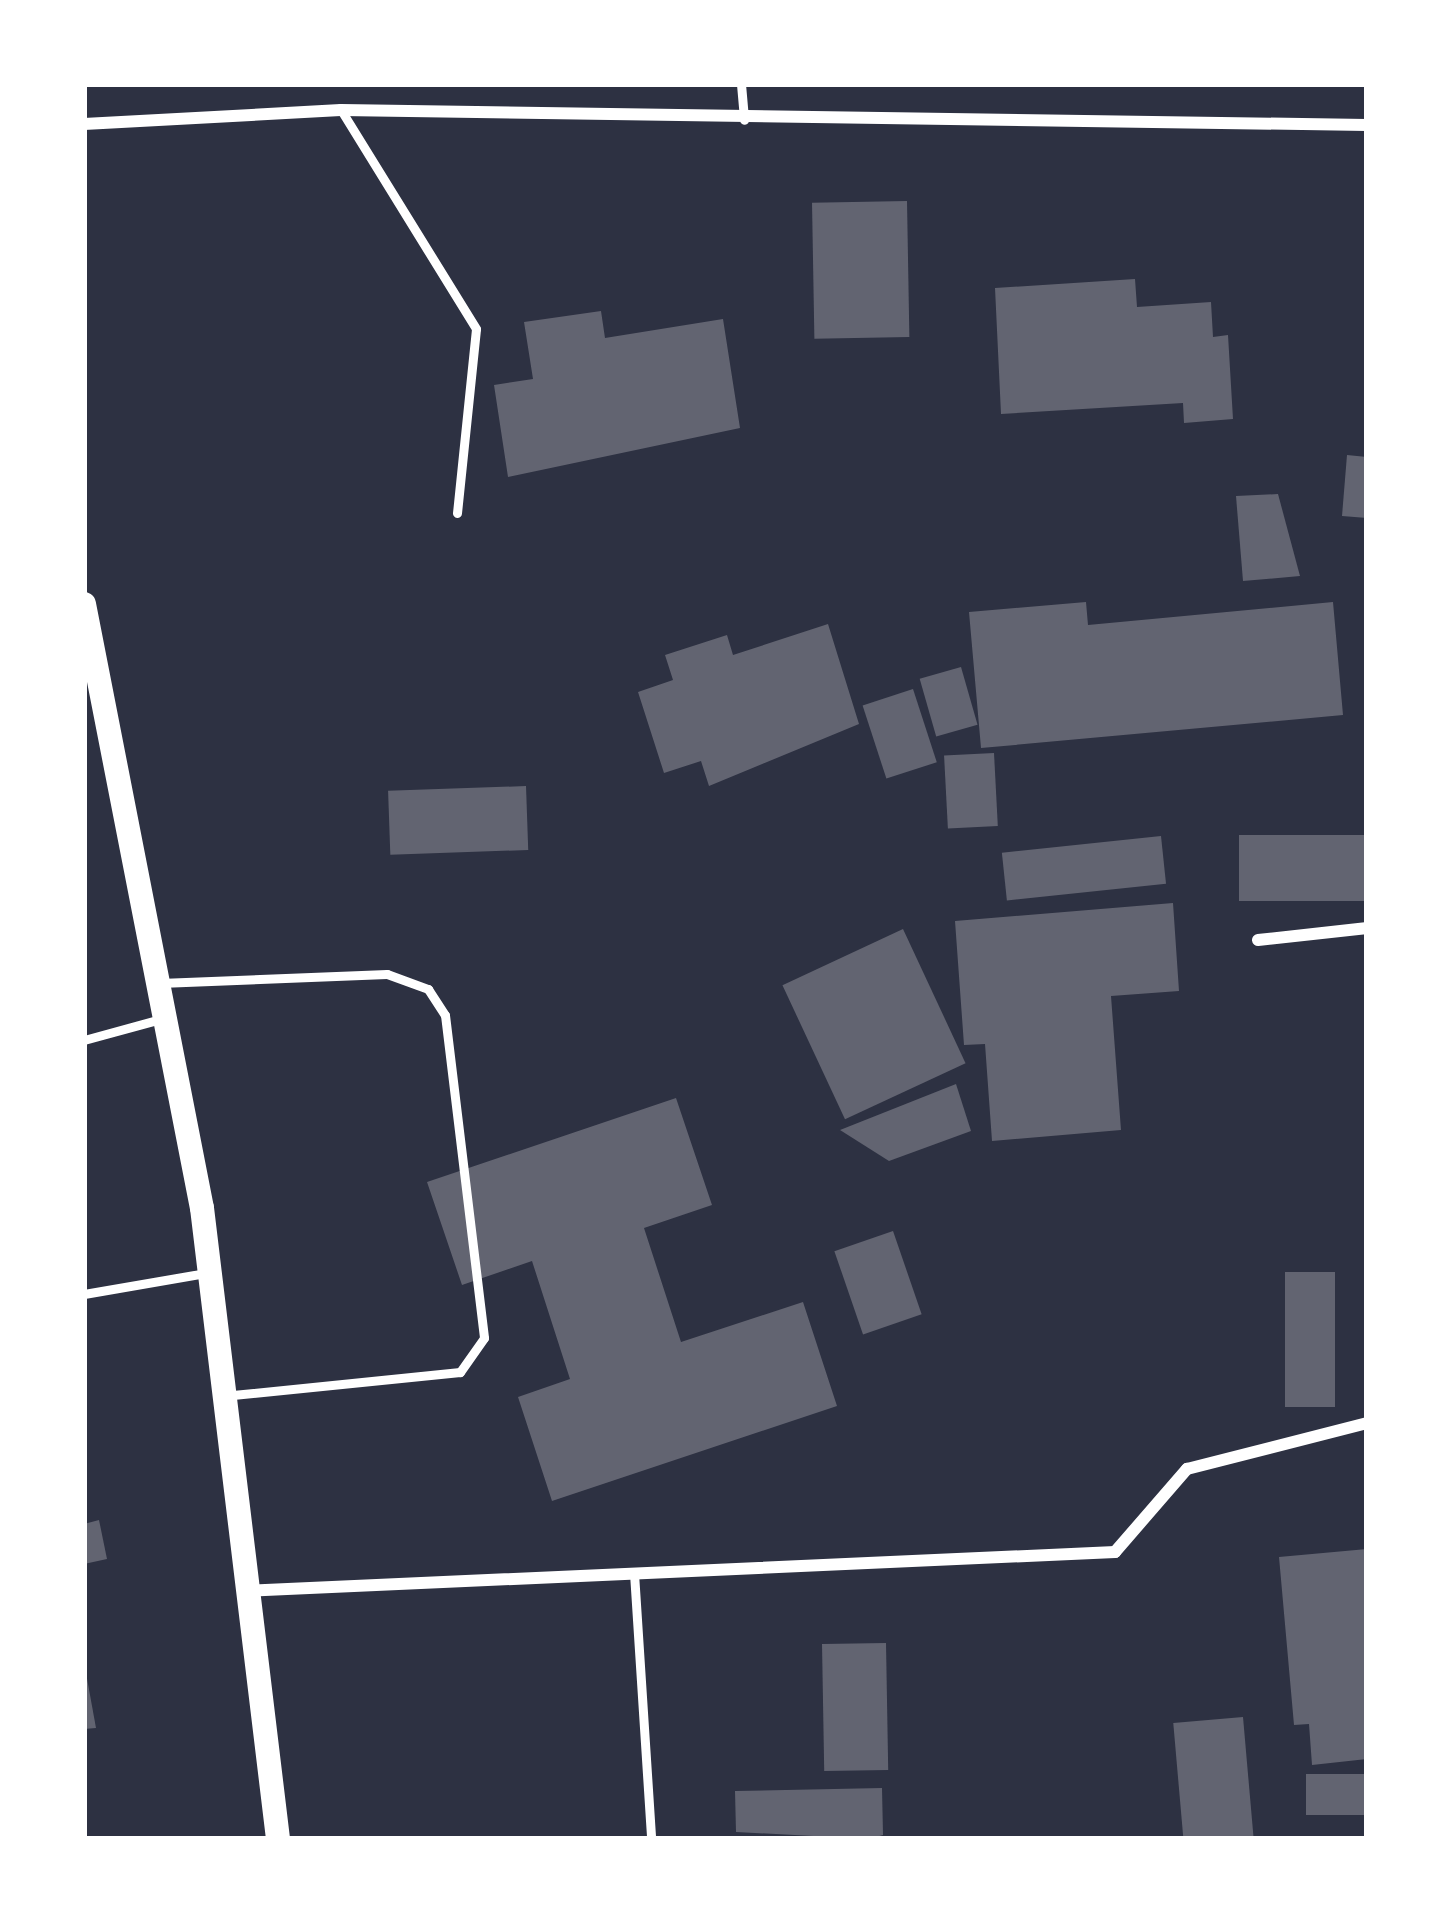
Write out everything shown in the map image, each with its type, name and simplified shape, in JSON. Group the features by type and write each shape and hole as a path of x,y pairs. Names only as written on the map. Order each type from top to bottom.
{"main road":[{"path":"84,604 92,666 160,983 210,1272 244,1591 278,1839"}],"street":[{"path":"84,124 341,110 743,120 1367,125"},
{"path":"1258,940 1367,928"},
{"path":"244,1591 1114,1552 1187,1469 1367,1423"}],"lane":[{"path":"741,84 743,120"},
{"path":"341,110 476,329 457,513"},
{"path":"160,983 387,974 428,988 445,1015 484,1338 460,1372 224,1396"},
{"path":"84,1040 166,1017"},
{"path":"84,1294 210,1272"},
{"path":"634,1573 652,1839"}],"building":[{"path":"907,201 909,337 814,339 812,203"},
{"path":"1135,279 1137,307 1211,302 1213,337 1228,335 1233,419 1184,423 1183,403 1001,414 995,288"},
{"path":"601,311 605,338 723,319 740,428 508,477 494,385 533,379 524,322"},
{"path":"1347,455 1367,457 1367,518 1342,516"},
{"path":"1278,494 1300,576 1243,581 1236,496"},
{"path":"1086,602 1088,625 1333,602 1343,715 981,748 969,612"},
{"path":"828,624 859,724 709,786 701,761 664,773 638,692 673,680 665,655 727,635 733,655"},
{"path":"961,667 978,725 936,737 920,679"},
{"path":"913,689 937,762 886,779 863,705"},
{"path":"994,753 998,826 948,829 944,756"},
{"path":"526,786 528,850 390,855 388,791"},
{"path":"1239,835 1367,835 1367,901 1239,901"},
{"path":"1161,836 1166,884 1007,900 1002,853"},
{"path":"1173,903 1179,991 1111,996 1121,1130 992,1141 985,1044 964,1045 955,921"},
{"path":"903,929 966,1063 845,1119 782,985"},
{"path":"956,1084 971,1131 889,1161 840,1130"},
{"path":"676,1098 712,1205 644,1228 681,1342 803,1302 837,1406 552,1501 518,1397 570,1379 532,1261 462,1285 427,1182"},
{"path":"893,1231 922,1314 863,1334 834,1251"},
{"path":"1285,1272 1335,1272 1335,1407 1285,1407"},
{"path":"99,1520 107,1559 84,1564 84,1524"},
{"path":"1367,1549 1367,1759 1312,1765 1309,1724 1294,1725 1279,1557"},
{"path":"886,1643 888,1770 824,1771 822,1644"},
{"path":"84,1662 96,1728 84,1729"},
{"path":"1243,1717 1254,1839 1183,1839 1173,1723"},
{"path":"1306,1774 1367,1774 1367,1815 1306,1815"},
{"path":"882,1788 883,1835 869,1839 736,1832 735,1791"}]}
